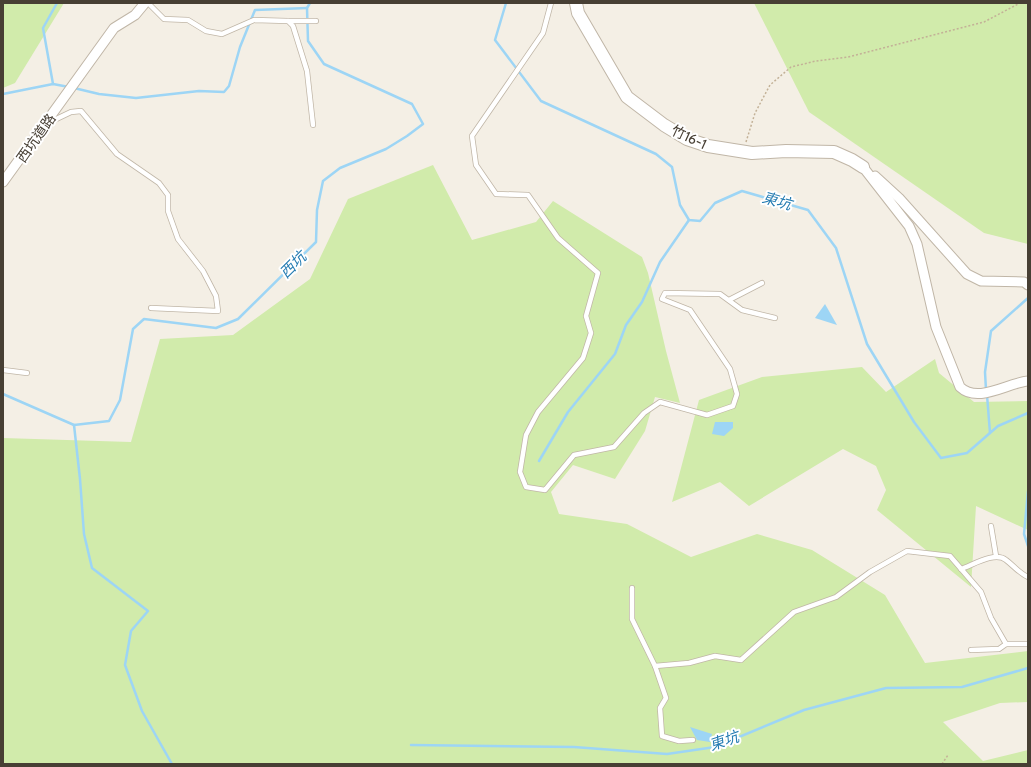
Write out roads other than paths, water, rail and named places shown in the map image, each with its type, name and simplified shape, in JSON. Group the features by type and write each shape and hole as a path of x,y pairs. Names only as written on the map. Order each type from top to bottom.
{"street":[{"name":"西坑道路","path":"3,182 114,28 135,15 145,3"},
{"name":"竹16-1","path":"576,3 578,13 630,100 664,125 687,139 708,146 742,152 834,152 863,167"},
{"path":"863,167 895,194 967,274 981,281 1024,282 1028,285"},
{"path":"863,167 909,226 917,244 936,326 956,381 964,391 970,394 981,394 1028,381"}],"lane":[{"path":"148,3 164,19 188,20 206,31 222,34 254,20 316,21"},
{"path":"551,3 543,33 524,63 511,78 472,136 476,165 496,194 528,195 558,238 598,272 586,316 591,333 583,358 538,412 526,436 520,472 526,487 545,490 574,455 614,447 644,412 660,402 707,415 732,406 737,394 730,369 690,310 662,299 665,293 720,294 742,310 775,318"},
{"path":"288,21 293,26 306,71 313,125"},
{"path":"45,125 71,112 81,111 117,154 159,183 168,195 168,211 178,239 203,271 216,296 218,311 151,308"},
{"path":"729,300 762,283"},
{"path":"3,370 27,374"},
{"path":"991,526 996,556"},
{"path":"655,666 688,663 715,656 741,660 794,612 836,597 870,572 907,551 950,556 981,592 991,618 1006,644"},
{"path":"961,569 996,556 1004,558 1021,574 1028,577"},
{"path":"632,588 632,619 655,666 666,698 660,708 662,736 679,741 693,740"},
{"path":"971,650 999,649 1006,644 1028,644"}],"water":[{"path":"825,304 837,325 815,318"},
{"path":"715,422 733,422 733,428 724,436 712,434"},
{"path":"690,727 712,734 710,742 697,740"}],"waterway":[{"path":"53,84 43,28 57,3"},
{"name":"西坑","path":"3,394 74,425 109,421 120,400 133,329 144,319 216,328 238,319 316,242 317,210 323,181 340,168 386,149 423,124 412,104 324,64 308,41 307,8 310,3"},
{"name":"東坑","path":"506,3 495,40 541,101 656,154 672,167 680,205 689,220 700,221 715,203 742,191 808,210 836,248 867,344 914,422 941,458 967,453 998,426 1028,413"},
{"path":"74,88 99,94 136,98 199,91 224,92 229,86 240,47 255,10 307,8"},
{"path":"3,94 53,84 69,87"},
{"path":"539,461 568,412 615,354 626,325 642,302 660,262 689,220"},
{"path":"986,390 985,372 991,331 1028,298"},
{"path":"987,395 990,433"},
{"path":"74,425 84,534 92,568 148,611 131,631 125,665 142,711 172,764"},
{"name":"東坑","path":"1028,491 1024,534 1028,546"},
{"name":"東坑","path":"411,745 574,747 667,754 715,747 804,710 886,688 962,687 1028,668"}]}
